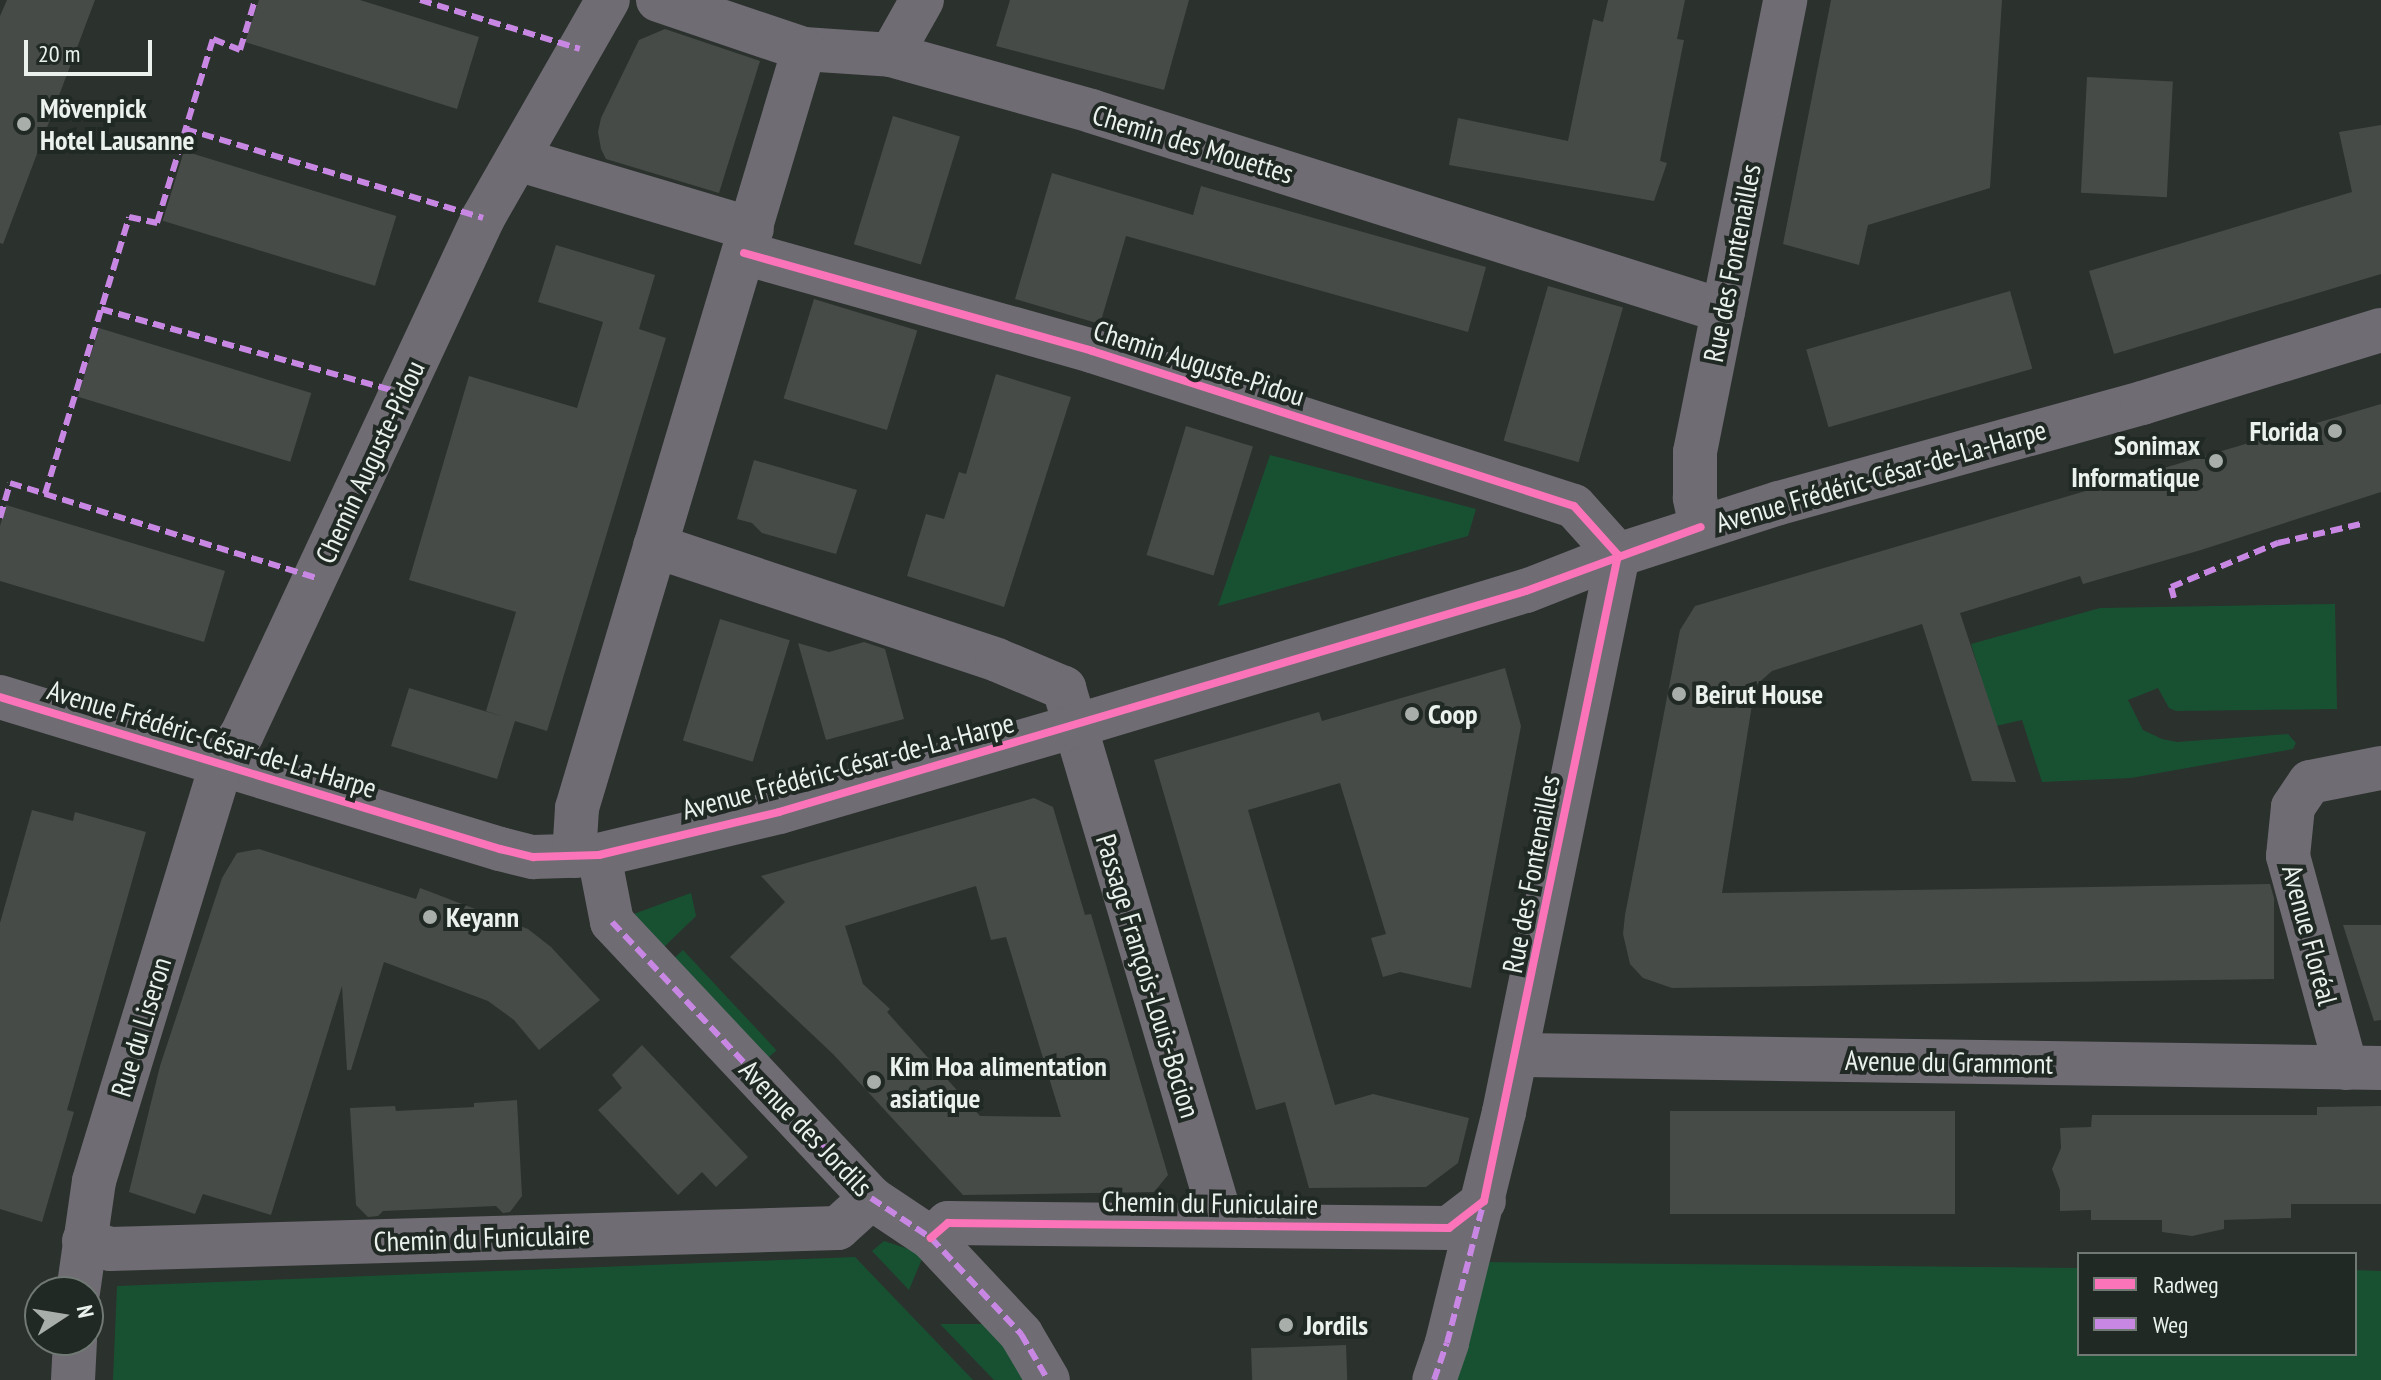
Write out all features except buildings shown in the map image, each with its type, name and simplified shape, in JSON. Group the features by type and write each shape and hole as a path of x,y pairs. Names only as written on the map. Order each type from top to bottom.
{"street":[{"name":"Chemin Auguste-Pidou","path":"221,765 242,734 483,218 608,0"},
{"name":"Chemin des Mouettes","path":"658,0 804,49 891,55 1091,111 1723,311"},
{"path":"891,55 922,0"},
{"name":"Rue des Fontenailles","path":"1701,527 1695,498 1695,452 1785,0"},
{"path":"586,855 577,808 804,49"},
{"name":"Chemin Auguste-Pidou","path":"517,159 748,241 1574,506 1618,555"},
{"name":"Avenue Frédéric-César-de-La-Harpe","path":"0,697 533,857 586,855 779,812 1075,726 1526,591 1701,527 2142,403 2381,330"},
{"path":"655,546 997,660 1064,688 1075,726"},
{"name":"Rue des Fontenailles","path":"1434,1380 1447,1343 1484,1201 1517,1055 1618,555"},
{"name":"Passage François-Louis-Bocion","path":"1075,726 1223,1225"},
{"name":"Rue du Liseron","path":"80,1276 94,1181 221,765"},
{"name":"Avenue Floréal","path":"2364,1068 2288,856 2293,807 2310,782 2381,768"},
{"name":"Avenue des Jordils","path":"586,855 612,922 871,1198 931,1238 1021,1334 1048,1380"},
{"name":"Avenue du Grammont","path":"1517,1055 2364,1068"},
{"name":"Chemin du Funiculaire","path":"84,1241 110,1249 838,1228 871,1198"},
{"name":"Chemin du Funiculaire","path":"931,1238 948,1223 1449,1228 1484,1201"},
{"path":"73,1380 74,1356"}],"green space":[{"path":"1270,455 1476,509 1468,536 1218,606"},
{"path":"2335,604 2337,709 2176,711 2169,708 2158,688 2128,700 2143,730 2162,739 2177,742 2288,734 2296,743 2293,749 2131,778 2042,782 2022,720 1996,726 1971,644 2100,608"},
{"path":"691,893 696,916 663,948 631,915"},
{"path":"683,950 776,1050 767,1059 673,959"},
{"path":"884,1241 924,1254 909,1290 872,1251"},
{"path":"855,1257 973,1380 113,1380 117,1286"},
{"path":"1480,1262 2077,1268 2077,1356 2357,1356 2357,1270 2381,1271 2381,1380 1451,1380"},
{"path":"940,1324 990,1324 1027,1380 994,1380"}],"marked path":[{"path":"0,518 10,483 45,494 129,217 157,223 213,39 240,50 255,0"},
{"path":"420,0 580,49"},
{"path":"185,129 483,218"},
{"path":"101,309 401,393"},
{"path":"45,494 316,578"},
{"path":"2174,598 2171,587 2278,543 2361,524"},
{"path":"612,922 871,1198 931,1238 1021,1334 1048,1380"},
{"path":"1434,1380 1447,1343 1483,1205"}],"cycle path":[{"path":"744,253 1092,351 1574,506 1618,555 1484,1201 1449,1228 948,1223 931,1238"},
{"path":"0,697 500,849 533,857 599,855 779,812 1526,591 1701,527"}],"place":[{"name":"Mövenpick Hotel Lausanne","path":"24,124"},
{"name":"Florida","path":"2335,431"},
{"name":"Sonimax Informatique","path":"2216,461"},
{"name":"Beirut House","path":"1679,694"},
{"name":"Coop","path":"1412,714"},
{"name":"Keyann","path":"430,917"},
{"name":"Kim Hoa alimentation asiatique","path":"874,1082"},
{"name":"Jordils","path":"1286,1325"}]}
